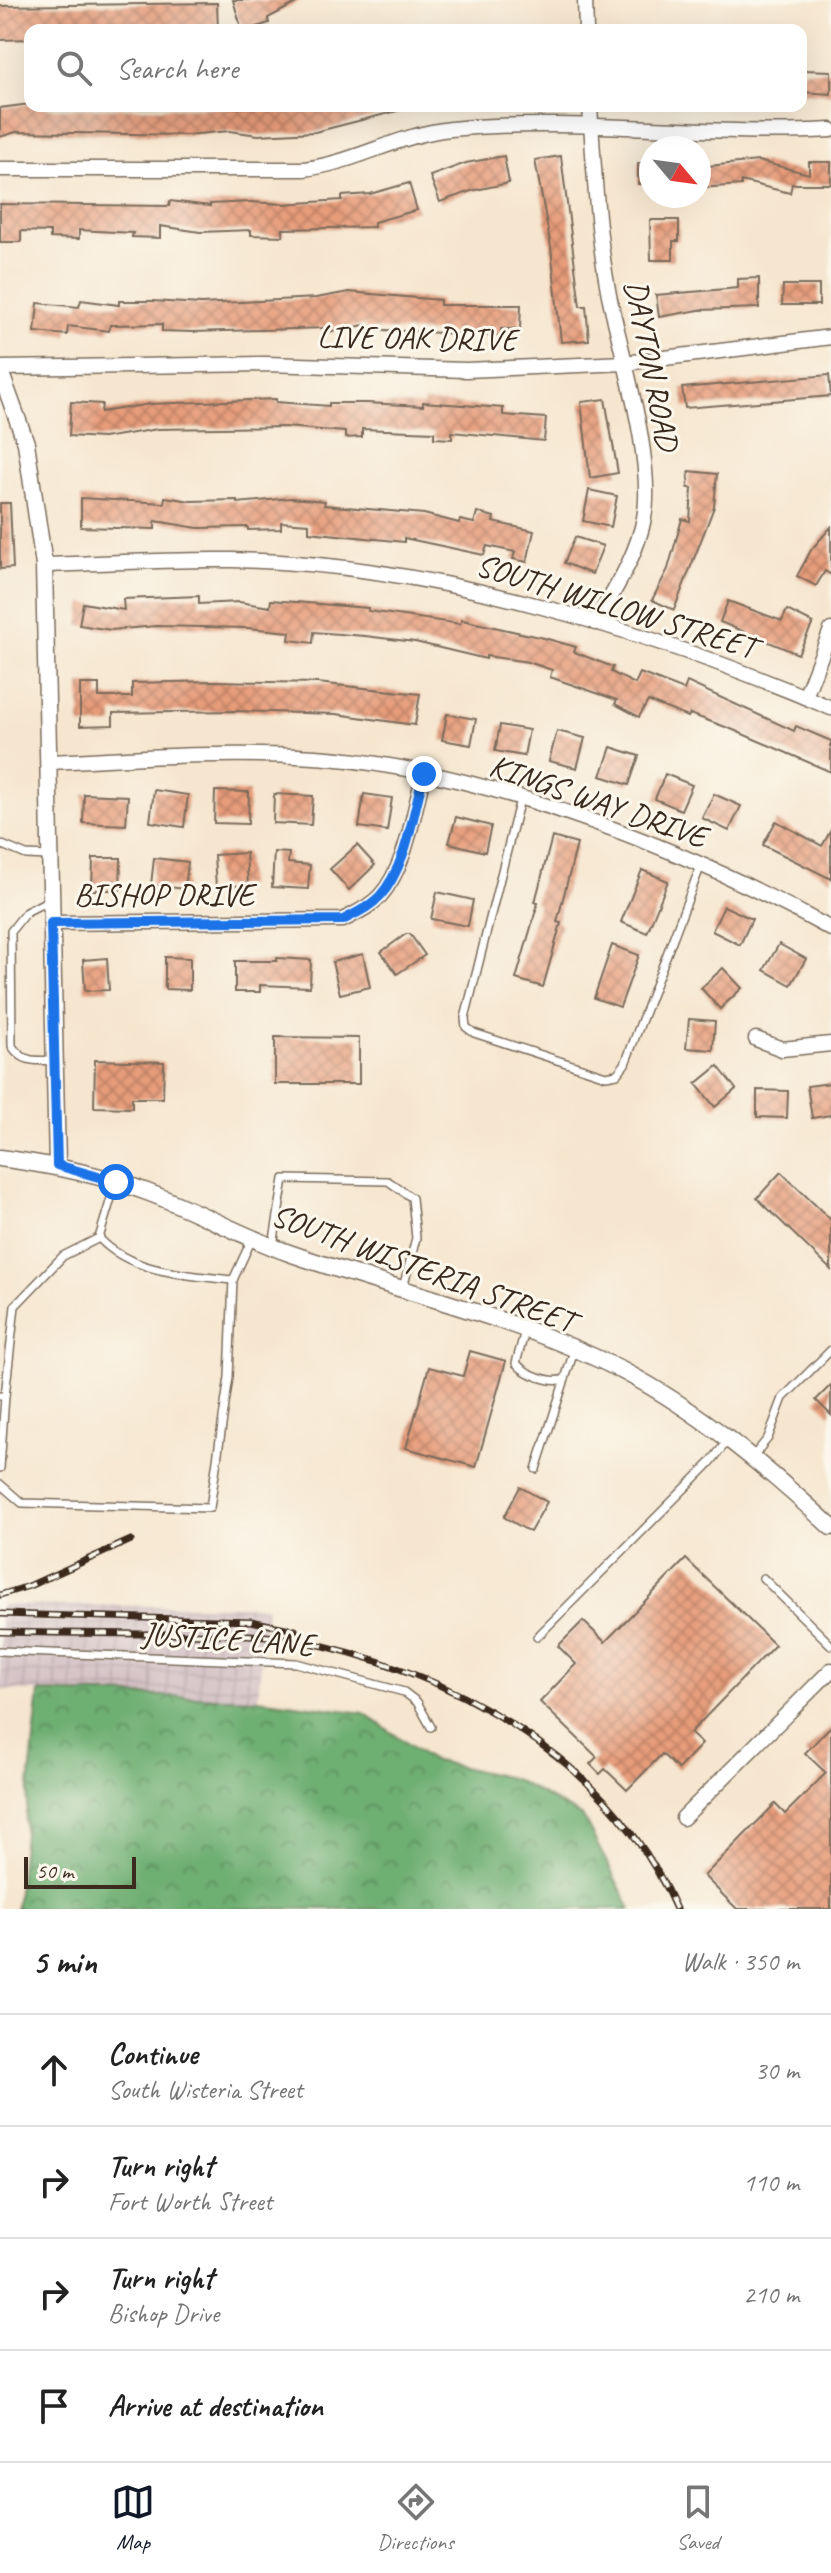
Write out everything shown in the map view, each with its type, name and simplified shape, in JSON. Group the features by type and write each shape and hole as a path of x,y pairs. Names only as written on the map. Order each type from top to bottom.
{"street":[{"path":"585,0 586,24"},
{"name":"DAYTON ROAD","path":"591,112 602,246 647,495 640,538 596,623"},
{"path":"0,169 304,169 326,166 409,135 496,126 831,130"},
{"name":"LIVE OAK DRIVE","path":"0,369 265,364 466,370 625,363 831,337"},
{"path":"0,369 26,443 44,565 57,1165"},
{"name":"SOUTH WILLOW STREET","path":"44,565 234,560 377,573 451,585 596,623 713,661 831,708"},
{"path":"805,697 831,630"},
{"name":"KINGS WAY DRIVE","path":"48,762 298,756 424,774 520,799 701,865 831,929"},
{"name":"BISHOP DRIVE","path":"51,923 343,920 380,896 391,878 404,848 424,774"},
{"path":"756,1039 782,1049 831,1044"},
{"name":"SOUTH WISTERIA STREET","path":"0,1158 57,1165 116,1182 273,1246 403,1290 474,1309 621,1370 684,1406 752,1458 831,1527"},
{"path":"683,1818 831,1670"}],"lane":[{"path":"520,799 465,1018 466,1027 474,1033 606,1076 617,1074 625,1064 701,865"},
{"path":"0,844 26,855 50,856"},
{"path":"51,899 26,912 11,931 12,1046 19,1057 29,1061 54,1060"},
{"path":"273,1246 284,1179 388,1181 412,1198 416,1238 403,1290"},
{"path":"0,1468 2,1396 15,1306 63,1256 99,1238 116,1182"},
{"path":"0,1484 22,1503 210,1508 229,1377 233,1280 253,1237"},
{"path":"99,1238 113,1253 138,1264 233,1280"},
{"path":"525,1331 516,1363 522,1370 551,1380 565,1379"},
{"path":"0,1349 10,1350"},
{"path":"752,1458 768,1438 783,1398 831,1350"},
{"path":"536,1469 574,1351"},
{"path":"537,1637 710,1463 728,1440"},
{"path":"763,1578 831,1645"},
{"name":"JUSTICE LANE","path":"0,1651 296,1663 404,1692 417,1702 431,1727"}],"shaded area":[{"path":"0,1605 266,1606 258,1699 0,1690"}],"green space":[{"path":"39,1692 258,1699 364,1713 431,1760 514,1779 583,1817 631,1909 16,1909"}],"building":[{"path":"233,0 302,0 268,18 269,23 240,24"},
{"path":"217,3 218,24 24,24 24,39 0,40 0,6"},
{"path":"807,70 831,71 831,94 807,92"},
{"path":"24,105 24,112 393,112 315,132 258,135 230,131 186,135 16,132 0,137 0,108"},
{"path":"504,156 509,183 440,202 430,176 466,163"},
{"path":"561,156 580,306 586,306 589,340 561,342 551,247 535,160"},
{"path":"758,161 809,174 809,162 831,162 831,184 792,184 790,193 741,181 741,185 711,187 711,166"},
{"path":"409,183 417,210 374,222 374,227 283,229 283,236 251,235 251,230 200,232 160,226 160,238 79,230 79,239 50,238 50,232 21,231 21,242 0,242 0,204 169,206 170,201 210,206 251,202 283,204 342,200 342,196 370,194"},
{"path":"650,220 679,220 679,241 673,241 673,260 651,260"},
{"path":"759,278 759,308 699,310 659,317 656,295 738,288 738,279"},
{"path":"783,285 819,285 819,305 782,305"},
{"path":"349,292 440,300 440,305 521,305 520,329 501,329 500,336 365,329 365,325 327,332 326,328 193,332 162,331 162,324 110,325 109,331 68,326 67,335 35,332 38,303 79,307 81,300 119,305 119,301 201,304 316,298"},
{"path":"829,375 831,396 685,408 682,388"},
{"path":"276,399 276,402 329,406 329,403 423,406 423,402 503,408 503,415 546,418 544,441 452,432 452,439 434,438 434,432 362,429 362,437 345,438 345,432 285,427 158,429 103,438 69,436 71,402 102,404 101,412 150,404"},
{"path":"605,399 618,473 590,478 581,402"},
{"path":"689,471 717,474 714,507 674,610 652,600 668,569 682,519 690,521 692,488 688,488"},
{"path":"589,490 617,496 611,527 583,521"},
{"path":"165,497 191,501 237,500 237,503 291,498 325,501 324,505 424,514 459,523 460,520 474,523 477,512 494,517 493,522 534,531 527,562 513,559 515,552 487,546 484,555 404,538 404,542 309,532 309,524 281,522 281,529 248,530 248,527 198,528 155,521 155,529 81,527 81,498 164,503"},
{"path":"0,503 10,503 13,568 0,569"},
{"path":"831,527 831,575 825,571 816,586 797,576 811,550"},
{"path":"575,537 603,546 592,574 564,563"},
{"path":"199,596 199,604 239,602 270,607 271,600 368,608 368,611 460,624 462,620 544,638 576,647 574,652 613,667 611,672 635,684 640,673 684,690 687,682 794,731 796,726 831,741 831,772 731,729 648,701 639,717 615,704 617,700 550,677 552,670 528,662 486,656 486,659 415,642 365,636 314,632 313,643 289,640 290,632 248,628 156,626 111,630 79,625 83,603 124,610 123,599"},
{"path":"728,601 782,621 787,610 813,623 798,654 720,622"},
{"path":"132,683 317,683 420,694 415,725 336,714 235,711 113,713 113,725 80,726 80,684 99,684 99,697 132,697"},
{"path":"447,714 476,719 471,745 442,740"},
{"path":"500,725 529,730 524,756 495,751"},
{"path":"557,731 585,738 577,768 549,761"},
{"path":"611,747 639,756 629,785 601,776"},
{"path":"665,774 692,785 681,810 655,799"},
{"path":"154,790 188,795 184,827 150,822"},
{"path":"215,791 249,792 248,824 214,823"},
{"path":"84,794 128,796 126,825 83,823"},
{"path":"274,794 313,796 311,825 273,823"},
{"path":"364,794 392,798 387,831 359,827"},
{"path":"714,794 741,806 729,831 702,818"},
{"path":"456,817 491,826 485,852 449,843"},
{"path":"776,821 822,846 831,830 831,879 763,845"},
{"path":"552,837 577,844 557,922 561,923 543,987 516,979 538,903 535,902"},
{"path":"357,845 375,865 349,890 330,869"},
{"path":"274,852 289,853 288,863 310,865 308,889 272,887"},
{"path":"246,853 248,885 216,887 214,855"},
{"path":"93,858 121,858 120,890 92,890"},
{"path":"154,858 188,862 185,889 151,885"},
{"path":"642,870 668,881 647,933 621,922"},
{"path":"437,892 473,900 468,926 431,919"},
{"path":"724,906 752,919 740,945 712,931"},
{"path":"410,934 425,955 397,974 381,952"},
{"path":"779,944 806,959 791,985 764,970"},
{"path":"612,945 639,955 620,1007 594,998"},
{"path":"363,954 370,987 340,994 332,962"},
{"path":"165,957 190,958 190,990 165,989"},
{"path":"107,958 109,990 85,991 83,960"},
{"path":"277,958 311,960 310,987 260,985 260,992 235,992 235,961 277,961"},
{"path":"723,968 742,988 720,1009 701,988"},
{"path":"689,1019 715,1021 713,1050 686,1048"},
{"path":"275,1037 359,1038 359,1084 275,1084"},
{"path":"95,1060 164,1062 163,1098 132,1098 132,1108 94,1107"},
{"path":"718,1066 736,1089 715,1107 696,1084"},
{"path":"831,1083 831,1115 812,1118 807,1086"},
{"path":"757,1090 788,1091 787,1118 757,1117"},
{"path":"781,1172 831,1220 831,1270 757,1198"},
{"path":"470,1351 506,1361 476,1467 406,1448 429,1367 463,1376"},
{"path":"831,1385 831,1415 816,1400"},
{"path":"520,1487 547,1502 530,1532 504,1517"},
{"path":"686,1559 775,1645 690,1733 702,1744 678,1769 662,1754 627,1790 605,1769 600,1774 590,1764 597,1757 540,1702 576,1664 558,1646 583,1621 605,1642"},
{"path":"831,1726 831,1909 737,1909 704,1876 775,1804 785,1814 826,1773 805,1753"}],"railway":[{"path":"0,1595 29,1586 131,1540"},
{"path":"0,1614 251,1621 295,1630"},
{"path":"0,1632 276,1637 349,1652 407,1672 464,1697 518,1728 567,1765 610,1807 647,1855 676,1909"}],"route":[{"path":"116,1182 57,1165 51,923 321,923 343,920 369,906 380,896 391,878 404,848 424,774"}]}
